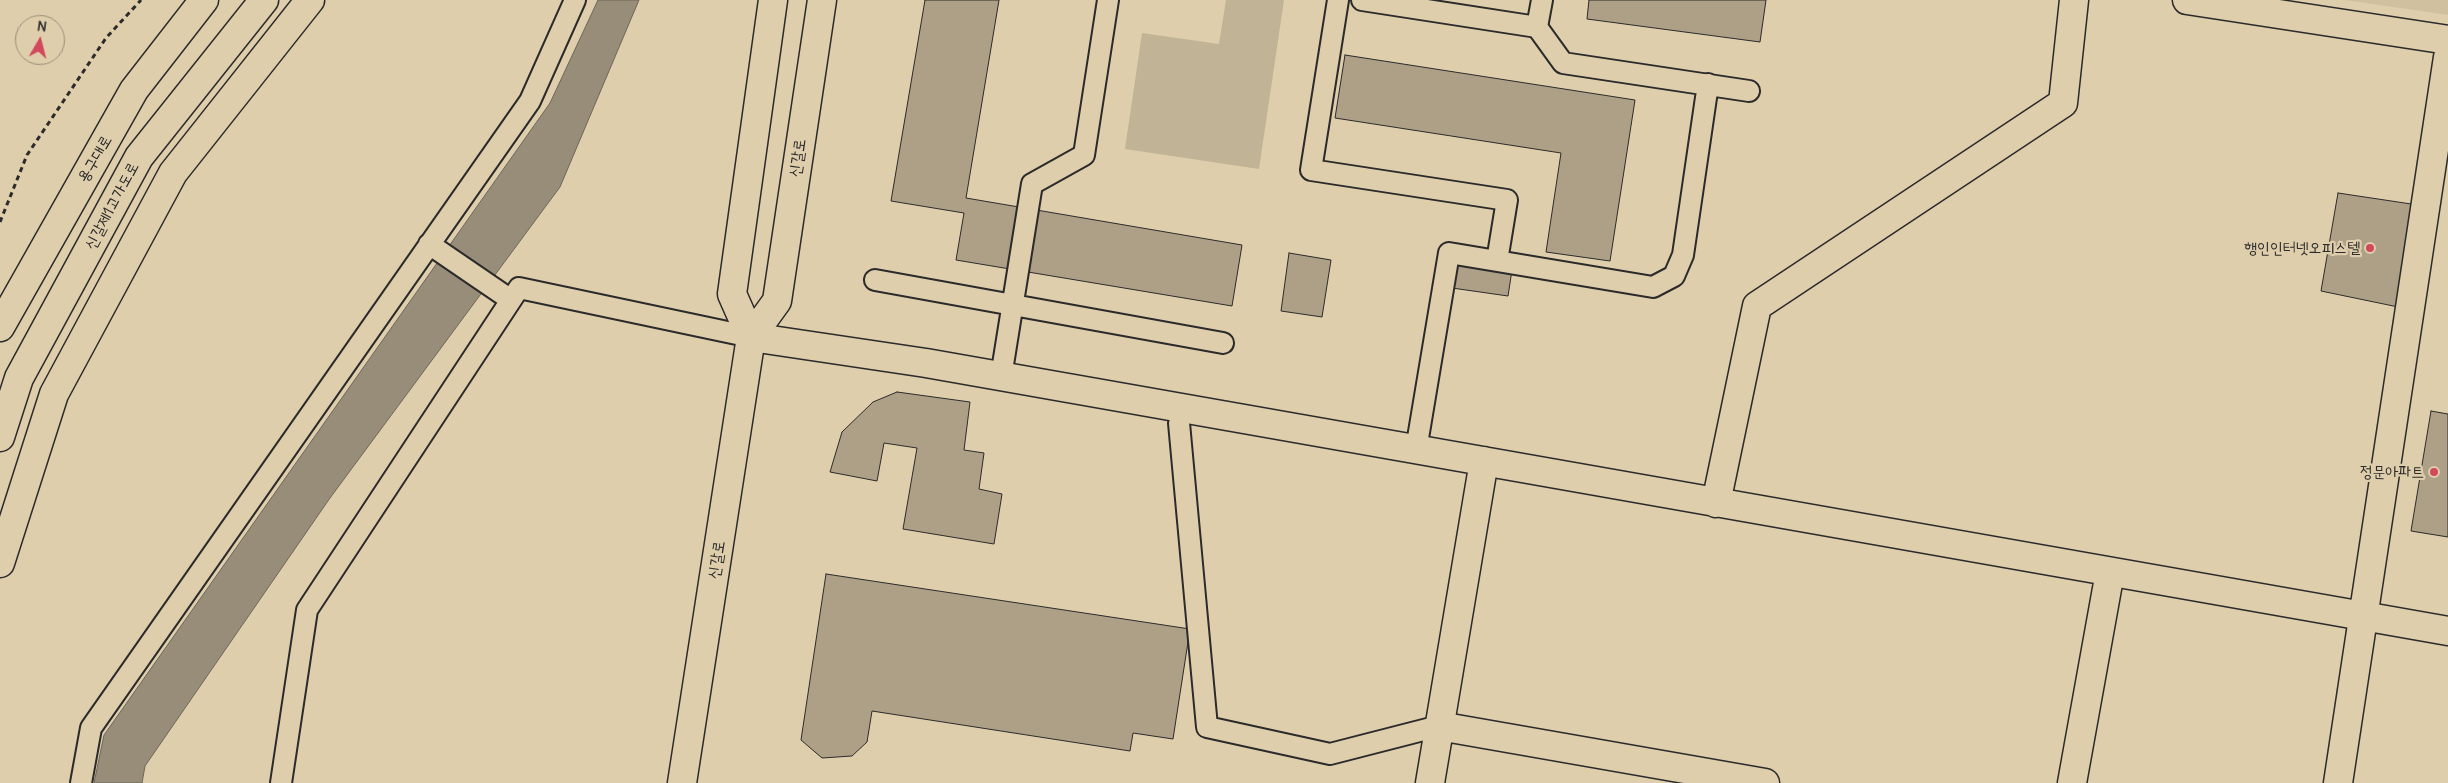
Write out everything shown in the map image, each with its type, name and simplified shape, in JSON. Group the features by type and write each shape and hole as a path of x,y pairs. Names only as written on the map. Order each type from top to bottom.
{"street":[{"name":"용구대로","path":"0,327 134,90 204,0"},
{"name":"신갈제1고가도로","path":"0,437 19,378 139,157 264,0"},
{"path":"0,563 54,394 173,173 310,0"},
{"path":"773,0 732,294 751,337 1002,376 2448,632"},
{"name":"신갈로","path":"682,783 751,337 777,301 822,0"},
{"path":"1716,503 1757,306 2063,103 2074,0"},
{"path":"2186,0 2448,40"},
{"path":"2338,783 2448,58"},
{"path":"1430,783 1484,461"},
{"path":"2072,783 2110,572"},
{"path":"1439,726 1765,783"}],"lane":[{"path":"82,783 91,728 530,101 575,0"},
{"path":"1002,376 1032,184 1084,155 1108,0"},
{"path":"1338,0 1311,170 1507,200 1497,261"},
{"path":"1362,0 1537,27 1563,63 1749,91"},
{"path":"1537,27 1542,0"},
{"path":"1416,450 1449,253 1653,286 1674,276 1684,255 1708,84"},
{"path":"429,244 511,300"},
{"path":"875,280 1012,306 1223,342"},
{"path":"281,783 307,610 519,288 751,337"},
{"path":"1179,423 1207,727 1330,754 1439,726"}],"path":[{"path":"0,222 27,155 106,38 141,0"}],"shaded area":[{"path":"598,0 639,0 560,187 330,498 145,766 142,783 94,783 104,735 550,103"},
{"path":"1226,0 1284,0 1259,169 1125,149 1142,33 1219,44"},
{"path":"2345,0 2448,0 2448,15"}],"building":[{"path":"925,0 999,0 966,198 1242,245 1232,306 956,260 964,213 891,201"},
{"path":"1589,0 1766,0 1760,42 1587,19"},
{"path":"1345,55 1635,100 1610,261 1546,252 1561,153 1335,118"},
{"name":"행인인터넷오피스텔","path":"2338,193 2418,205 2403,308 2321,291"},
{"path":"1289,253 1331,260 1322,317 1281,311"},
{"path":"1456,261 1512,270 1508,296 1452,288"},
{"path":"897,392 970,402 964,450 984,453 979,489 1002,494 994,544 903,529 917,448 884,443 877,481 830,472 842,432 873,402"},
{"name":"정문아파트","path":"2431,411 2448,414 2448,537 2411,531"},
{"path":"826,574 1190,629 1173,739 1133,733 1130,751 872,711 867,742 852,756 822,758 801,740"}],"place":[{"name":"행인인터넷오피스텔","path":"2370,248"},
{"name":"정문아파트","path":"2434,472"}]}
